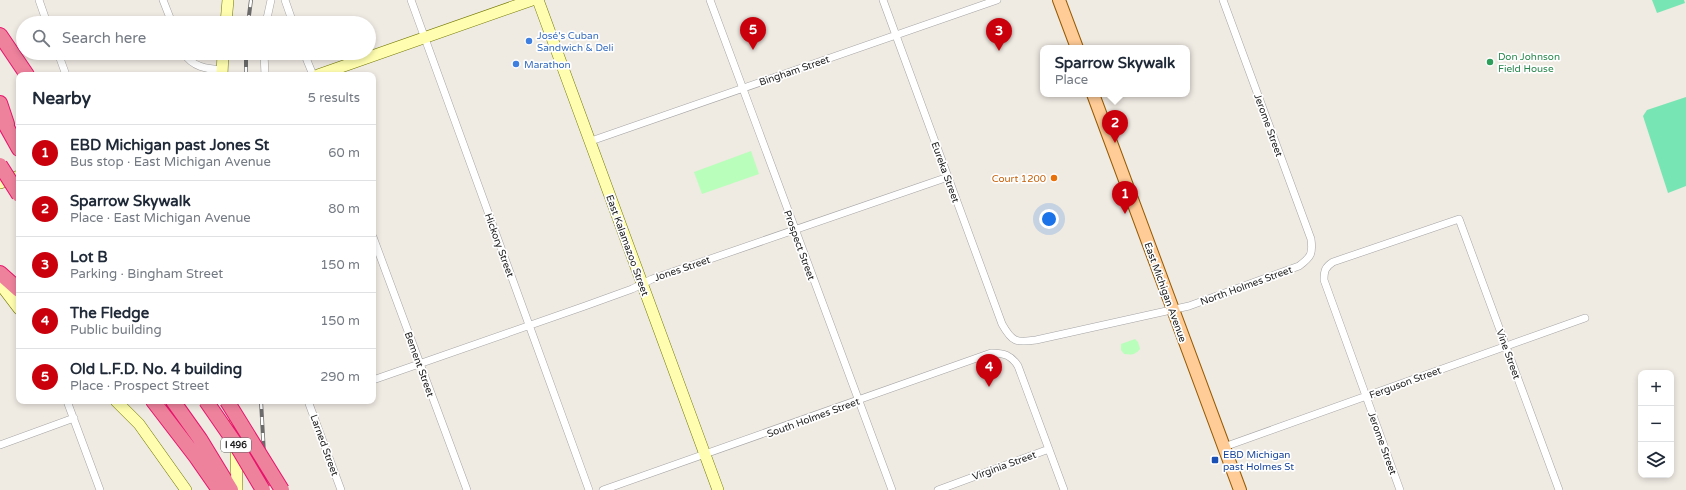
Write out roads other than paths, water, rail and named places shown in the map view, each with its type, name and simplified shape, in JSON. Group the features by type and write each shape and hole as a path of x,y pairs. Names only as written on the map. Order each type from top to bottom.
{"highway":[{"path":"0,26 11,50"},
{"path":"0,35 16,58"},
{"path":"17,60 25,72"},
{"path":"0,103 16,144"},
{"path":"0,115 16,144"},
{"path":"0,165 16,190"},
{"path":"0,273 16,287"},
{"path":"156,404 201,453 219,490"},
{"name":"I 496","path":"175,404 196,433 201,453 231,490"},
{"name":"I 496","path":"208,404 238,448 263,490"},
{"path":"229,404 282,490"}],"main road":[{"path":"1059,0 1075,45"},
{"name":"East Michigan Avenue","path":"1094,97 1240,490"}],"street":[{"path":"39,0 45,16"},
{"path":"163,0 169,16"},
{"path":"227,16 228,0"},
{"path":"268,16 271,0"},
{"path":"284,0 290,16"},
{"name":"Hickory Street","path":"411,0 589,490"},
{"path":"376,55 532,0"},
{"name":"East Kalamazoo Street","path":"538,0 718,490"},
{"name":"Prospect Street","path":"710,0 892,490"},
{"name":"Eureka Street","path":"883,0 1002,324 1009,336 1014,340 1021,342 1036,340 1173,310"},
{"name":"Bingham Street","path":"591,141 997,0"},
{"name":"Jerome Street","path":"1223,0 1311,239 1313,250"},
{"path":"61,60 65,72"},
{"path":"191,60 203,68 222,72 223,60"},
{"path":"264,60 265,72"},
{"path":"307,60 312,72"},
{"path":"327,72 361,60"},
{"path":"0,183 16,177"},
{"name":"Jones Street","path":"376,379 598,301 642,284 652,278 948,177"},
{"name":"Vine Street","path":"1331,263 1459,219 1559,490"},
{"name":"Bement Street","path":"376,245 467,490"},
{"name":"North Holmes Street","path":"1173,310 1189,306 1299,266 1309,259 1313,250"},
{"name":"Jerome Street","path":"1331,263 1326,267 1324,280 1400,490"},
{"path":"0,284 16,305"},
{"name":"Ferguson Street","path":"1224,448 1585,318"},
{"name":"South Holmes Street","path":"603,490 991,353 1008,355 1014,359 1018,366 1048,449"},
{"path":"68,404 100,490"},
{"path":"119,404 139,424 186,490"},
{"path":"235,404 237,490"},
{"name":"Larned Street","path":"311,404 341,490"},
{"path":"0,445 74,418"},
{"path":"1048,449 1064,490"},
{"name":"Virginia Street","path":"938,490 1048,449"}],"railway":[{"path":"249,16 251,0"},
{"path":"246,60 246,72"},
{"path":"261,404 266,490"}],"place":[{"name":"José's Cuban Sandwich & Deli","path":"529,41"},
{"name":"Old L.F.D. No. 4 building","path":"753,50"},
{"name":"Lot B","path":"999,51"},
{"name":"Don Johnson Field House","path":"1490,62"},
{"name":"Marathon","path":"516,64"},
{"name":"Sparrow Skywalk","path":"1115,143"},
{"name":"Court 1200","path":"1054,178"},
{"name":"EBD Michigan past Jones St","path":"1125,214"},
{"name":"The Fledge","path":"989,387"},
{"name":"EBD Michigan past Holmes St","path":"1215,460"}]}
